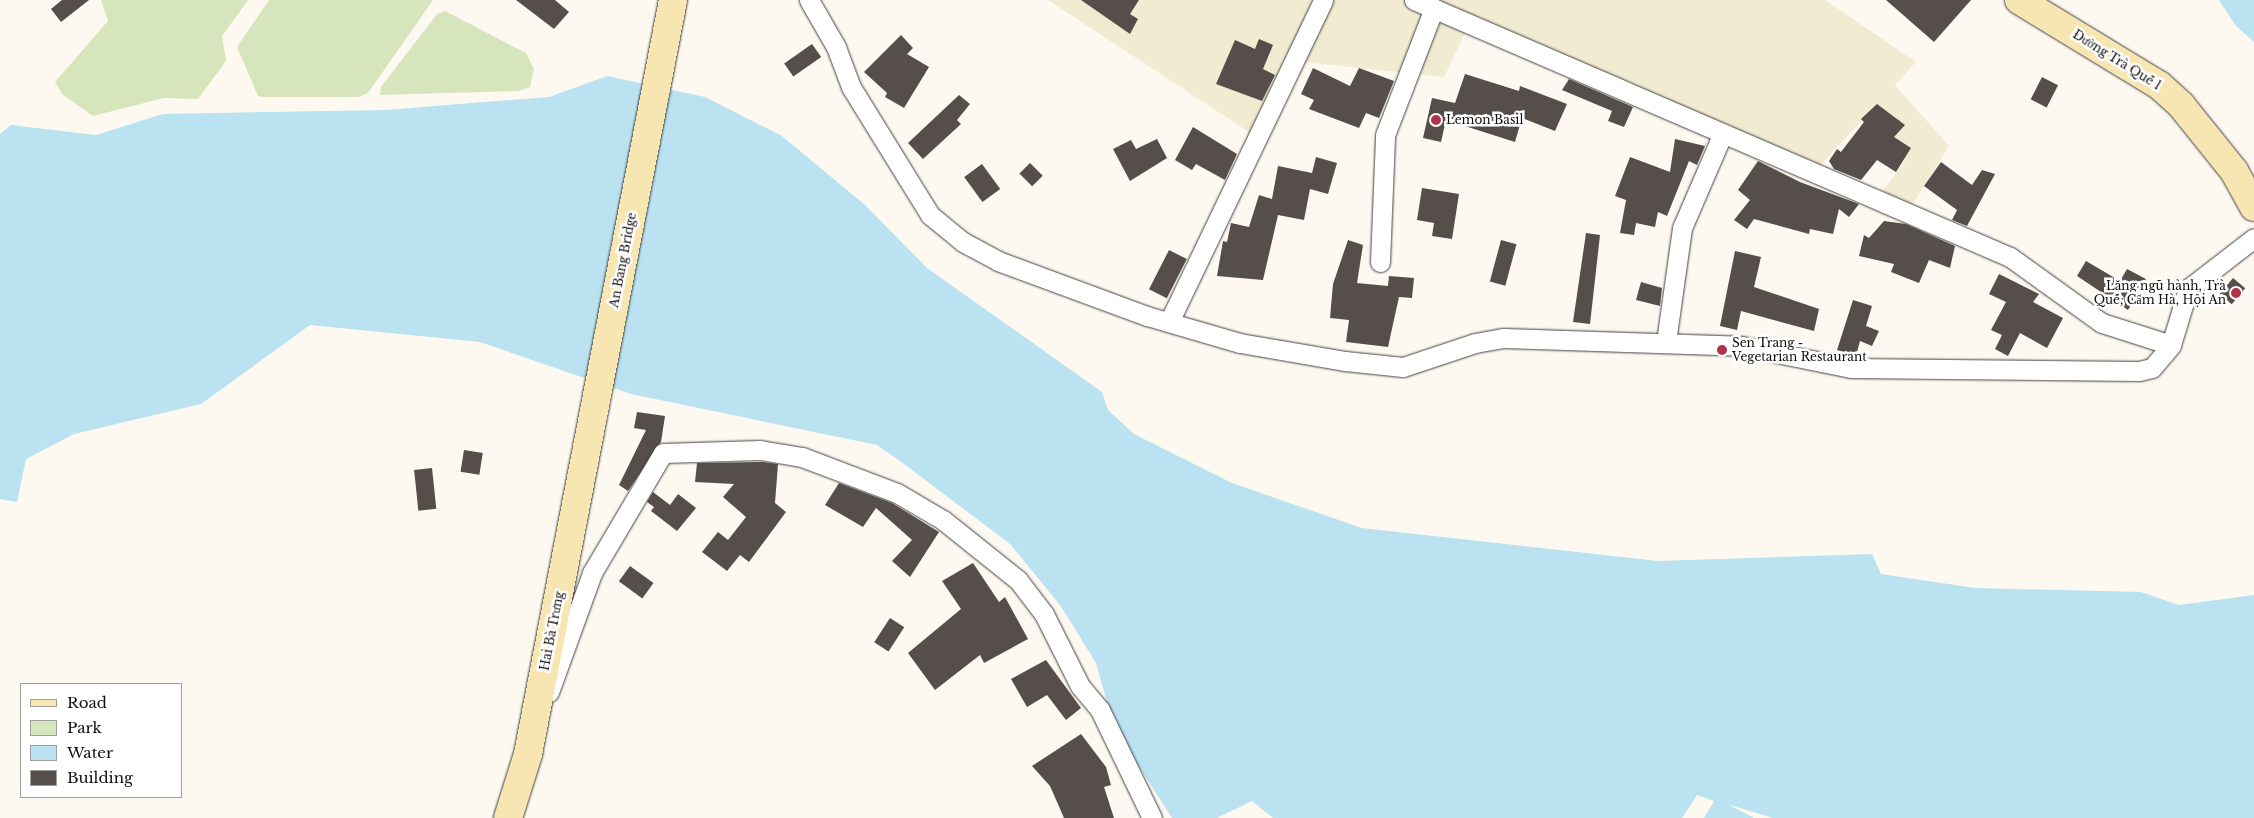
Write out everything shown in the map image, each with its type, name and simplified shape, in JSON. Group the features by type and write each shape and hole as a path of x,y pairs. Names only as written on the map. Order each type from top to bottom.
{"street":[{"name":"An Bang Bridge","path":"589,442 673,0"},
{"path":"809,0 836,47 851,87 930,215 963,242 998,261 1170,322 1240,342 1403,367 1475,342 1504,338 1742,346 1851,368 2139,371 2152,368 2171,345 2188,289 2254,238"},
{"path":"1170,322 1323,0"},
{"path":"1414,0 2010,257 2102,323 2171,345"},
{"name":"Đường Trà Quế 1","path":"2019,0 2176,100 2213,141 2254,207"},
{"path":"1380,262 1385,135 1434,8"},
{"path":"1666,342 1682,228 1723,133"},
{"name":"Hai Bà Trưng","path":"508,818 533,727 589,442"},
{"path":"533,727 555,680 592,573 656,461 663,453 691,449 760,450 802,457 897,493 943,520 1018,580 1044,614 1080,686 1100,710 1152,818"}],"shaded area":[{"path":"1048,0 1825,0 1916,62 1895,85 1949,146 1911,207 1881,194 1905,160 1868,114 1813,173 1469,25 1444,77 1285,60 1252,134"}],"green space":[{"path":"101,0 248,0 222,36 226,61 198,99 164,98 93,116 62,94 55,82 108,21"},
{"path":"269,0 433,0 368,93 358,97 263,97 258,96 237,47"},
{"path":"445,11 526,53 534,69 530,87 518,91 380,95 381,87 437,14"}],"water":[{"path":"2219,0 2254,0 2254,42 2236,26"},
{"path":"607,76 705,97 782,136 865,205 927,268 1102,392 1108,410 1134,434 1232,483 1362,528 1658,561 1872,554 1881,574 1975,588 2141,592 2179,605 2254,595 2254,818 1773,818 1727,804 1754,818 1704,818 1714,801 1697,795 1682,818 1273,818 1252,801 1217,818 1172,818 1114,728 1096,663 1060,605 1010,544 877,445 631,394 480,342 310,325 201,404 74,434 26,459 17,502 0,499 0,134 11,125 96,135 163,114 385,110 549,97"}],"building":[{"path":"62,0 89,0 61,22 51,9"},
{"path":"516,0 555,0 569,12 554,29"},
{"path":"1081,0 1139,0 1130,14 1138,19 1130,34"},
{"path":"1886,0 1971,0 1934,42"},
{"path":"901,35 913,48 907,54 929,67 904,108 885,97 887,93 864,72"},
{"path":"1259,39 1273,45 1263,69 1275,75 1262,101 1216,84 1235,40 1255,49"},
{"path":"812,44 821,57 793,77 784,64"},
{"path":"1313,68 1350,86 1359,68 1394,81 1379,118 1366,113 1359,128 1309,109 1314,100 1301,94"},
{"path":"1465,74 1519,91 1520,86 1567,104 1555,131 1522,118 1515,142 1446,120 1441,142 1423,138 1432,98 1455,103"},
{"path":"2042,77 2058,85 2047,107 2031,99"},
{"path":"1569,79 1633,107 1624,127 1608,121 1612,111 1562,90"},
{"path":"959,95 970,104 957,120 961,124 923,159 908,143"},
{"path":"1877,104 1905,125 1894,137 1911,148 1896,172 1877,160 1861,180 1834,169 1829,161 1837,149 1841,152 1864,122 1861,119"},
{"path":"1193,127 1237,154 1225,180 1196,164 1192,170 1175,160"},
{"path":"1157,139 1167,158 1130,181 1113,149 1131,140 1136,149"},
{"path":"1675,139 1705,146 1697,165 1689,161 1667,216 1658,212 1655,227 1636,223 1634,235 1620,233 1626,200 1615,196 1630,157 1670,172"},
{"path":"1316,157 1337,163 1328,194 1310,189 1304,220 1278,215 1263,280 1217,276 1223,241 1227,242 1231,223 1249,227 1259,195 1272,199 1278,166 1312,173"},
{"path":"1758,161 1800,182 1859,204 1849,217 1839,209 1833,234 1810,229 1809,234 1754,219 1747,229 1734,220 1750,200 1738,190"},
{"path":"1941,162 1972,185 1982,170 1995,174 1967,226 1952,220 1957,210 1924,186"},
{"path":"1030,163 1043,176 1032,186 1019,174"},
{"path":"982,164 1000,189 982,202 964,177"},
{"path":"1422,188 1459,194 1452,239 1432,236 1434,223 1417,220"},
{"path":"1884,221 1906,224 1955,246 1950,268 1929,260 1919,283 1891,272 1894,264 1859,256 1864,235 1869,238"},
{"path":"1586,233 1600,235 1590,324 1573,322"},
{"path":"1348,240 1363,245 1357,283 1388,286 1389,276 1414,278 1412,298 1399,297 1388,347 1346,342 1349,320 1330,318 1333,284"},
{"path":"1501,240 1516,244 1505,286 1490,282"},
{"path":"1169,250 1187,259 1167,298 1149,289"},
{"path":"1735,251 1761,257 1754,287 1819,309 1814,331 1741,311 1737,330 1720,326"},
{"path":"2086,261 2120,281 2127,269 2146,279 2128,310 2077,276"},
{"path":"1999,274 2039,294 2033,302 2063,318 2047,348 2020,333 2008,356 1995,349 2002,335 1991,330 2006,302 1989,294"},
{"path":"2233,278 2245,288 2232,304 2220,294"},
{"path":"1641,282 1662,288 1660,306 1636,300"},
{"path":"1853,300 1872,306 1866,326 1879,331 1872,346 1860,341 1856,356 1837,350"},
{"path":"637,412 665,416 661,442 628,491 619,485 646,430 634,428"},
{"path":"464,450 483,453 479,475 461,472"},
{"path":"763,462 778,464 775,503 786,512 749,562 740,555 727,571 702,552 718,532 728,540 746,517 723,497 734,484 695,482 697,463"},
{"path":"432,468 436,509 418,511 414,470"},
{"path":"839,483 892,503 939,532 910,577 892,561 912,540 876,508 863,527 825,505"},
{"path":"653,492 670,505 678,494 696,508 677,531 651,511 654,507 647,502"},
{"path":"973,563 999,602 1005,597 1028,639 984,663 980,655 935,690 908,653 961,609 942,581"},
{"path":"630,566 653,583 642,598 619,581"},
{"path":"890,618 904,627 888,652 874,642"},
{"path":"1046,660 1081,708 1066,720 1047,695 1027,707 1011,679"},
{"path":"1081,734 1106,767 1111,785 1104,787 1114,818 1064,818 1050,786 1032,766"}],"place":[{"name":"Lemon Basil","path":"1436,120"},
{"name":"Lăng ngũ hành, Trà Quế, Cẩm Hà, Hội An","path":"2236,293"},
{"name":"Sen Trang - Vegetarian Restaurant","path":"1722,350"}]}
